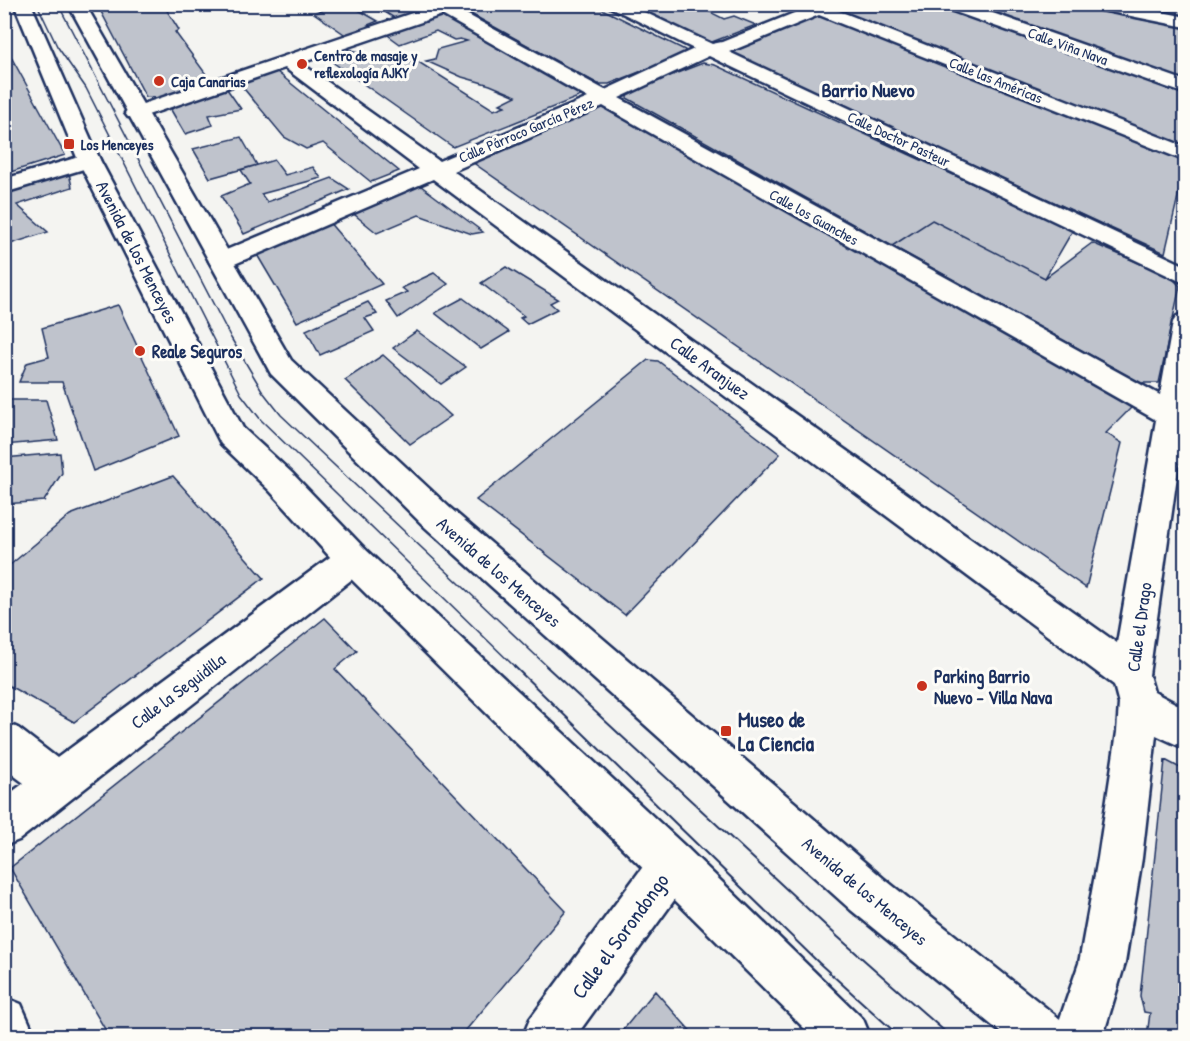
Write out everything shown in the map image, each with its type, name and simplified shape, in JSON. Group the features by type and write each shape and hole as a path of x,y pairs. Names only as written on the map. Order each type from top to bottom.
{"street":[{"path":"4,8 21,4"},
{"name":"Avenida de los Menceyes","path":"21,4 89,160 232,436 281,482 353,559 672,865 846,1036"},
{"name":"Avenida de los Menceyes","path":"76,4 135,113 281,368 438,518 867,894 1043,1036"},
{"name":"Calle Doctor Pasteur","path":"612,4 1087,227 1185,276"},
{"name":"Calle Viña Nava","path":"950,4 1185,88"},
{"path":"1096,4 1185,22"},
{"name":"Calle Párroco García Pérez","path":"220,261 602,99 708,50 726,47 820,6"},
{"name":"Calle las Américas","path":"820,6 1185,155"},
{"path":"135,113 451,7"},
{"name":"Calle los Guanches","path":"451,7 602,99 1178,419"},
{"name":"Calle Aranjuez","path":"288,62 436,168 1134,689 1185,730"},
{"path":"4,186 89,160"},
{"name":"Calle el Drago","path":"1079,1036 1102,963 1122,847 1137,732 1134,689 1178,419 1185,322"},
{"name":"Calle la Seguidilla","path":"4,825 353,559"},
{"path":"4,742 57,783"},
{"name":"Calle el Sorondongo","path":"547,1036 672,865"},
{"path":"4,1021 11,1036"}],"building":[{"path":"97,4 163,4 179,30 175,32 211,81 159,98 146,97"},
{"path":"330,4 348,4 378,21 368,25 373,27 347,36 314,13 321,11 317,9"},
{"path":"372,4 427,4 435,9 399,21"},
{"path":"469,4 592,4 685,50 685,54 609,84 598,84 462,9"},
{"path":"622,4 729,4 708,11 724,19 734,16 756,25 712,42 702,42"},
{"path":"841,4 939,4 1186,94 1186,146 1177,145 835,11 835,7"},
{"path":"974,4 1063,4 1186,28 1186,84"},
{"path":"1111,4 1186,4 1186,19"},
{"path":"445,15 586,94 453,147 321,54 341,47 387,60 417,61 494,110 505,106 500,104 516,96 462,77 426,61 435,59 438,49 467,41 454,40 436,31 400,44 385,33"},
{"path":"821,15 1186,162 1165,253 730,53"},
{"path":"4,44 65,155 4,174"},
{"path":"703,63 715,65 1073,230 1045,278 932,220 892,246 627,98 628,92"},
{"path":"277,72 399,171 371,182 323,143 306,149 284,137 240,84"},
{"path":"227,89 241,109 209,115 213,125 185,134 171,110 176,105"},
{"path":"606,106 1137,402 1106,433 1122,443 1086,588 472,162"},
{"path":"241,137 257,165 210,178 193,149"},
{"path":"274,160 285,175 313,167 321,178 261,194 267,202 332,178 349,189 244,234 221,196 250,184 241,170"},
{"path":"69,173 72,187 17,205 48,232 4,246 4,193"},
{"path":"417,183 483,232 472,234 419,215 377,233 350,211"},
{"path":"932,220 1045,278 1092,243 1170,276 1180,286 1159,383 1141,383 892,246"},
{"path":"328,221 382,284 297,322 256,253"},
{"path":"506,267 558,299 550,303 557,309 527,324 520,318 524,316 481,283"},
{"path":"434,273 448,284 398,318 386,301 407,292 402,288"},
{"path":"463,298 509,332 481,349 435,313"},
{"path":"368,302 377,314 365,318 374,331 320,355 306,330"},
{"path":"118,305 179,436 93,471 62,382 19,382 27,363 49,357 42,328"},
{"path":"417,331 466,367 441,384 393,348"},
{"path":"383,355 451,416 410,444 345,380"},
{"path":"648,360 658,361 780,454 625,615 476,500"},
{"path":"4,400 46,400 58,440 4,445"},
{"path":"60,453 62,473 44,501 4,504 4,458"},
{"path":"173,476 264,578 74,722 4,683 4,570 70,515"},
{"path":"325,618 357,651 335,669 566,911 461,1036 109,1036 10,868"},
{"path":"1165,760 1186,771 1186,1036 1147,1036 1150,1013 1144,1012 1140,996"},
{"path":"655,991 695,1036 618,1036"}],"tram line":[{"path":"37,4 57,46 86,88 241,394 261,420 515,667"},
{"path":"58,4 231,338 263,392 281,415 548,667"},
{"path":"514,666 819,963 899,1036"},
{"path":"546,666 838,937 950,1036"}],"place":[{"name":"Centro de masaje y reflexología AJKY","path":"302,64"},
{"name":"Caja Canarias","path":"159,81"},
{"name":"Los Menceyes","path":"69,144"},
{"name":"Reale Seguros","path":"140,351"},
{"name":"Parking Barrio Nuevo - Villa Nava","path":"922,686"},
{"name":"Museo de La Ciencia","path":"726,731"}],"district":[{"name":"Barrio Nuevo","path":"868,89"}]}
